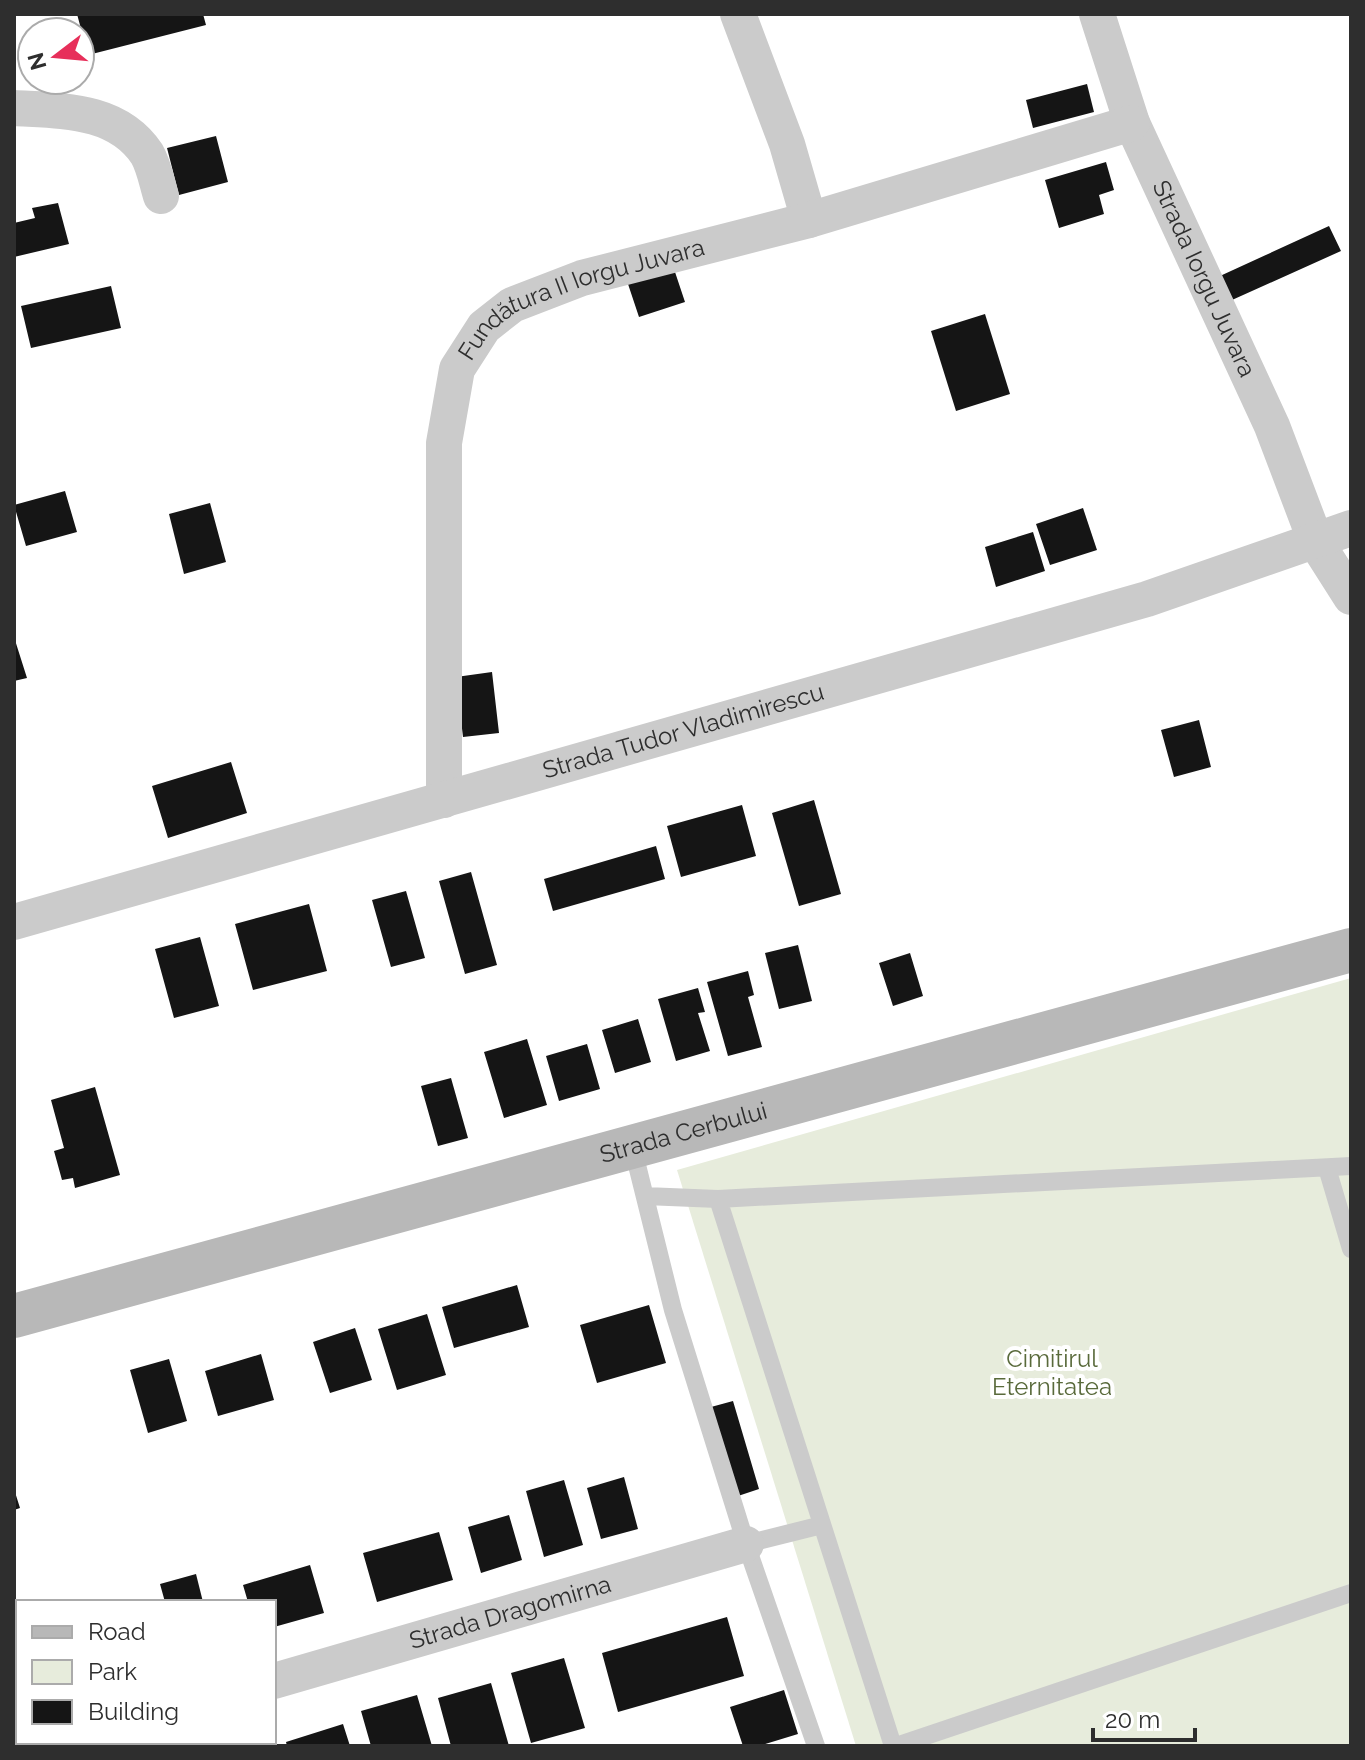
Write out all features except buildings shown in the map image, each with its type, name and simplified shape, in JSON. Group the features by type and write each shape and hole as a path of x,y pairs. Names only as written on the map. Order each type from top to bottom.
{"street":[{"path":"738,14 787,144 809,220"},
{"name":"Strada Iorgu Juvara","path":"1097,14 1132,123 1272,426 1316,542 1351,597"},
{"path":"14,108 82,113 106,120 125,131 148,155 161,196"},
{"name":"Fundătura II Iorgu Juvara","path":"444,800 444,443 457,369 493,320 512,305 582,278 809,220 1132,123"},
{"name":"Strada Tudor Vladimirescu","path":"14,922 1147,599 1351,528"},
{"name":"Strada Cerbului","path":"14,1316 1351,950"},
{"name":"Strada Dragomirna","path":"276,1680 746,1544"}],"lane":[{"path":"633,1149 673,1310 746,1544 816,1746"},
{"path":"645,1196 718,1199 1351,1166"},
{"path":"1327,1168 1351,1249"},
{"path":"718,1199 895,1746 1351,1593"},
{"path":"746,1544 822,1525"}],"green space":[{"name":"Cimitirul Eternitatea","path":"1351,978 1351,1746 856,1746 677,1170"}]}
